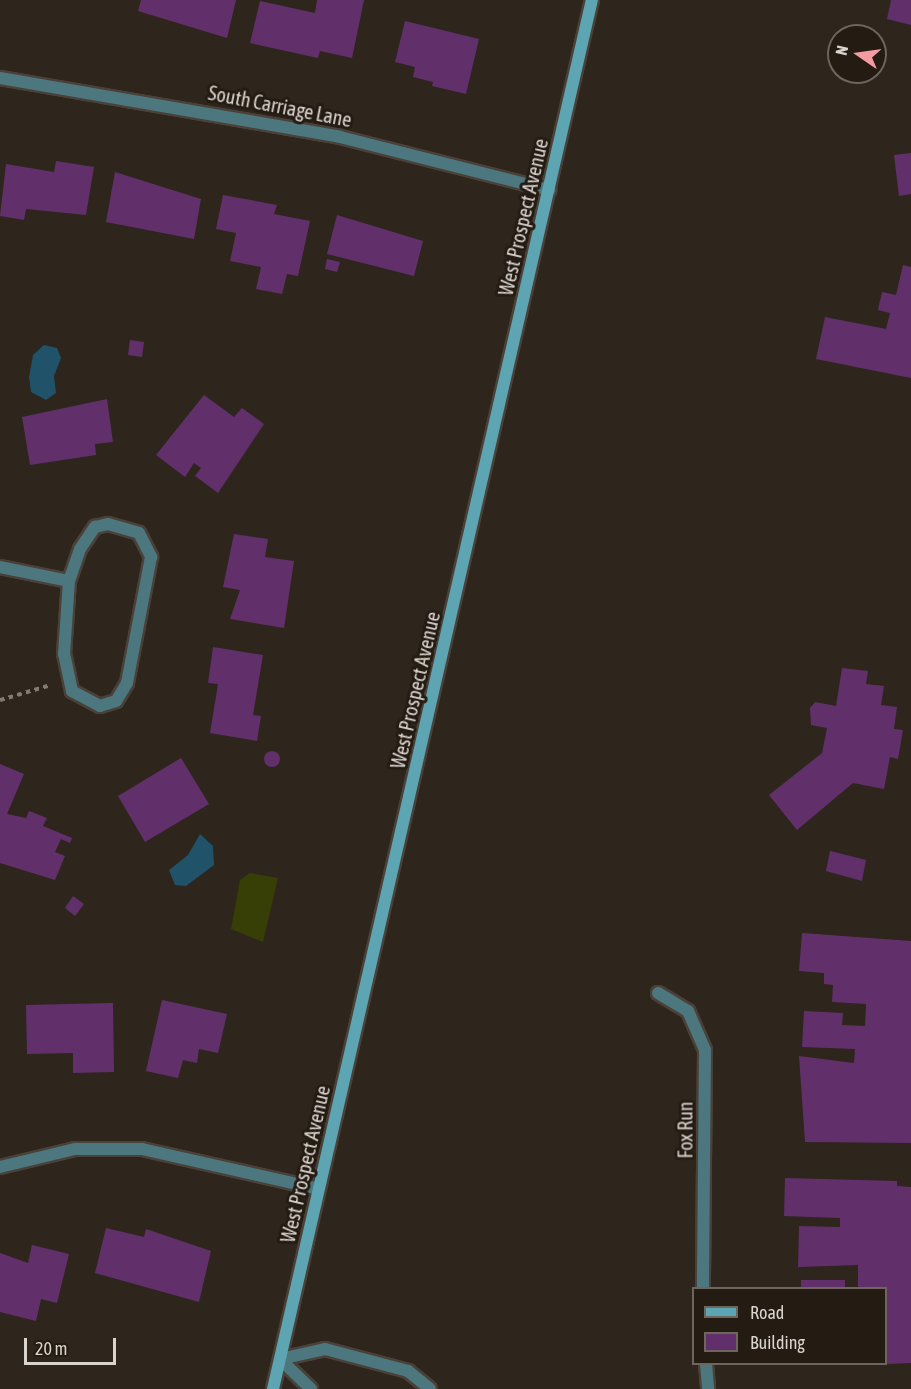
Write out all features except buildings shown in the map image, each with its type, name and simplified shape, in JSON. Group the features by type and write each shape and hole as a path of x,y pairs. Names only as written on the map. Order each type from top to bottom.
{"main road":[{"name":"West Prospect Avenue","path":"273,1389 592,0"}],"street":[{"name":"South Carriage Lane","path":"0,78 340,137 549,190"},
{"path":"95,527 130,527 147,541 148,580 121,696 110,704 91,704 66,682 69,582 80,549 95,527"},
{"path":"0,567 69,582"},
{"name":"Fox Run","path":"658,993 688,1011 705,1050 704,1287"},
{"path":"0,1167 75,1149 142,1149 319,1189"},
{"path":"280,1359 325,1348 408,1371 430,1389"},
{"path":"280,1359 311,1389"},
{"path":"706,1365 708,1389"}],"path":[{"path":"0,700 66,682"}],"green space":[{"path":"250,873 278,878 263,942 231,929 240,880"}],"water":[{"path":"44,345 57,348 61,358 54,376 56,393 46,400 31,392 29,377 33,355"},
{"path":"200,834 213,846 214,865 186,886 175,885 169,870 188,855"}]}
